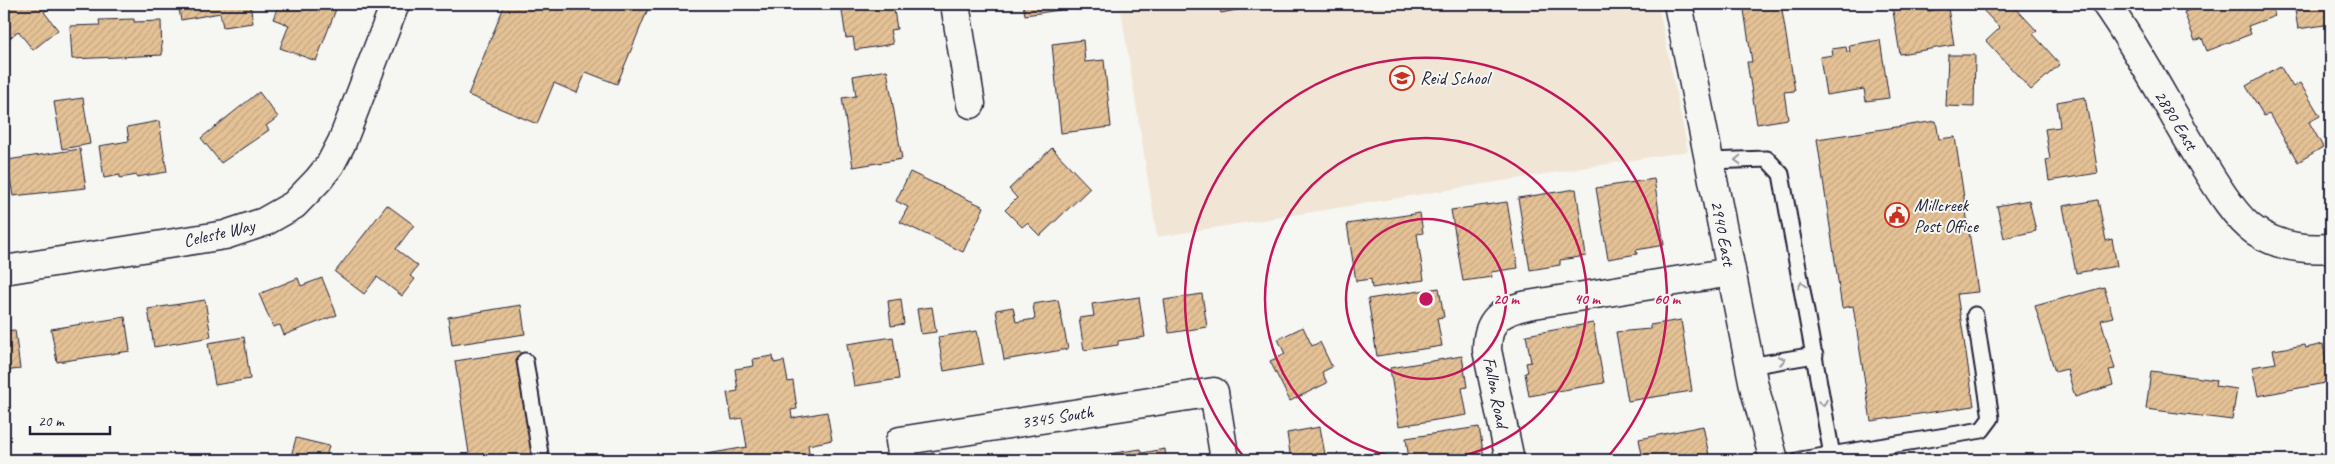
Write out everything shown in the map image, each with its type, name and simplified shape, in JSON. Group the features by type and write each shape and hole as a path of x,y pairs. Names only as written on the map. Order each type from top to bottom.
{"street":[{"name":"Celeste Way","path":"4,270 225,235 264,222 294,205 318,180 338,150 395,4"},
{"path":"955,4 971,104"},
{"name":"2940 East","path":"1678,4 1749,366 1774,460"},
{"name":"2880 East","path":"2106,4 2216,185 2254,231 2274,241 2294,247 2331,248"},
{"name":"Fallon Road","path":"1510,460 1488,359 1487,341 1492,324 1507,311 1528,305 1731,272"},
{"name":"3345 South","path":"901,451 1214,392 1225,460"}],"lane":[{"path":"1709,160 1767,159 1781,174 1832,455"},
{"path":"1800,460 1982,430 1991,418 1975,315"},
{"path":"1749,366 1815,355"},
{"path":"525,361 541,460"}],"shaded area":[{"name":"Reid School","path":"1120,4 1658,4 1688,151 1157,237"}],"building":[{"path":"4,4 54,4 44,12 58,30 33,50 18,31 4,43"},
{"path":"178,4 250,4 253,23 223,27 220,13 181,20"},
{"path":"279,4 338,4 316,61 280,48 289,25 273,19"},
{"path":"505,4 650,4 617,84 586,72 577,93 554,83 537,124 468,95"},
{"path":"841,4 893,4 897,29 890,30 893,44 855,50 853,37 846,38"},
{"path":"1023,4 1059,4 1060,10 1025,15"},
{"path":"1219,4 1267,4 1221,13"},
{"path":"1781,4 1795,91 1784,92 1788,119 1757,124 1747,62 1752,62 1744,10"},
{"path":"1927,4 1928,11 1948,8 1954,45 1900,54 1892,5"},
{"path":"1985,4 2012,4 2037,31 2033,34 2060,64 2031,90 1986,41 2000,28 1981,8"},
{"path":"2206,4 2270,4 2275,16 2248,26 2251,34 2207,51 2202,38 2195,41 2184,12"},
{"path":"2294,4 2331,4 2331,24 2298,29"},
{"path":"134,19 134,22 161,21 162,55 72,59 70,26 100,25 99,20"},
{"path":"1083,40 1085,62 1104,60 1111,127 1061,133 1052,44"},
{"path":"1880,40 1889,98 1866,101 1864,89 1826,95 1820,57 1833,55 1832,49 1846,47 1847,52 1850,52 1849,45"},
{"path":"1948,55 1975,55 1974,107 1946,106"},
{"path":"2280,66 2293,87 2300,83 2320,116 2309,122 2323,147 2298,162 2269,114 2264,116 2246,86"},
{"path":"887,70 902,159 853,167 842,98 856,96 853,76"},
{"path":"259,92 278,117 266,126 269,130 221,163 201,138"},
{"path":"2085,97 2098,173 2049,181 2046,160 2050,159 2045,129 2060,127 2057,102"},
{"path":"83,98 90,144 62,149 54,102"},
{"path":"159,121 167,172 137,177 137,175 120,178 120,175 104,178 99,146 129,141 127,127"},
{"name":"Millcreek Post Office","path":"1936,121 1939,139 1955,137 1978,292 1957,294 1974,406 1871,421 1853,306 1842,308 1817,139"},
{"path":"1052,148 1090,188 1040,236 1027,223 1022,227 1005,210 1017,198 1009,189"},
{"path":"80,149 86,188 13,196 7,160"},
{"path":"910,172 984,207 963,252 900,222 908,207 896,201"},
{"path":"1654,179 1664,245 1636,250 1637,254 1608,259 1596,188"},
{"path":"1576,189 1586,256 1560,260 1560,265 1530,270 1518,198"},
{"path":"2029,200 2036,231 2004,238 1997,206"},
{"path":"2098,200 2106,241 2112,239 2117,266 2076,273 2063,206"},
{"path":"1507,202 1518,268 1491,272 1492,277 1463,281 1451,210"},
{"path":"387,205 414,225 396,249 418,266 410,276 415,279 402,296 377,277 364,294 335,272"},
{"path":"1420,213 1423,233 1417,234 1424,280 1372,288 1371,279 1356,281 1347,224"},
{"path":"298,278 301,286 322,278 337,315 284,335 280,325 273,327 259,294"},
{"path":"2104,287 2113,317 2101,320 2115,369 2109,370 2113,385 2075,397 2067,369 2055,372 2035,306"},
{"path":"1439,288 1444,317 1437,318 1442,346 1377,356 1368,299"},
{"path":"1202,294 1207,327 1169,333 1164,300"},
{"path":"1139,297 1145,337 1118,341 1118,345 1084,350 1079,318 1094,316 1092,304"},
{"path":"901,299 904,324 891,326 888,301"},
{"path":"205,300 211,337 154,347 148,309"},
{"path":"1058,300 1068,349 1004,360 996,310 1013,307 1016,322 1035,319 1033,304"},
{"path":"521,305 525,334 452,345 448,317"},
{"path":"932,307 936,332 921,334 917,309"},
{"path":"125,317 130,351 57,362 51,329"},
{"path":"1681,320 1692,391 1628,401 1616,332 1650,329 1650,325"},
{"path":"1593,323 1604,383 1529,396 1525,373 1528,372 1526,363 1531,362 1526,335"},
{"path":"1303,327 1312,346 1320,342 1332,367 1322,372 1327,383 1290,401 1270,361 1285,354 1278,339"},
{"path":"15,330 20,369 4,371 4,331"},
{"path":"977,331 983,364 944,371 938,337"},
{"path":"244,337 250,379 215,385 208,343"},
{"path":"893,337 899,379 854,386 847,344"},
{"path":"2323,344 2330,382 2258,396 2252,367 2276,363 2273,350 2305,345 2306,348"},
{"path":"520,351 537,460 470,460 455,361"},
{"path":"773,356 774,363 784,361 788,382 793,381 797,409 791,410 792,418 827,412 832,440 808,445 810,460 709,460 707,454 747,447 742,418 732,420 727,393 738,391 735,369 754,366 753,359"},
{"path":"1462,356 1467,387 1462,388 1467,415 1399,426 1390,368"},
{"path":"2151,371 2216,380 2215,386 2237,389 2232,420 2146,409"},
{"path":"1703,426 1710,460 1643,460 1639,439"},
{"path":"1320,427 1326,460 1291,460 1287,433"},
{"path":"1479,427 1484,457 1475,458 1475,460 1409,460 1406,438"},
{"path":"296,438 329,446 325,460 290,460"},
{"path":"1141,449 1142,453 1165,449 1166,460 1109,460 1108,454"}],"place":[{"name":"Reid School","path":"1402,78"},
{"name":"Millcreek Post Office","path":"1897,215"}]}
